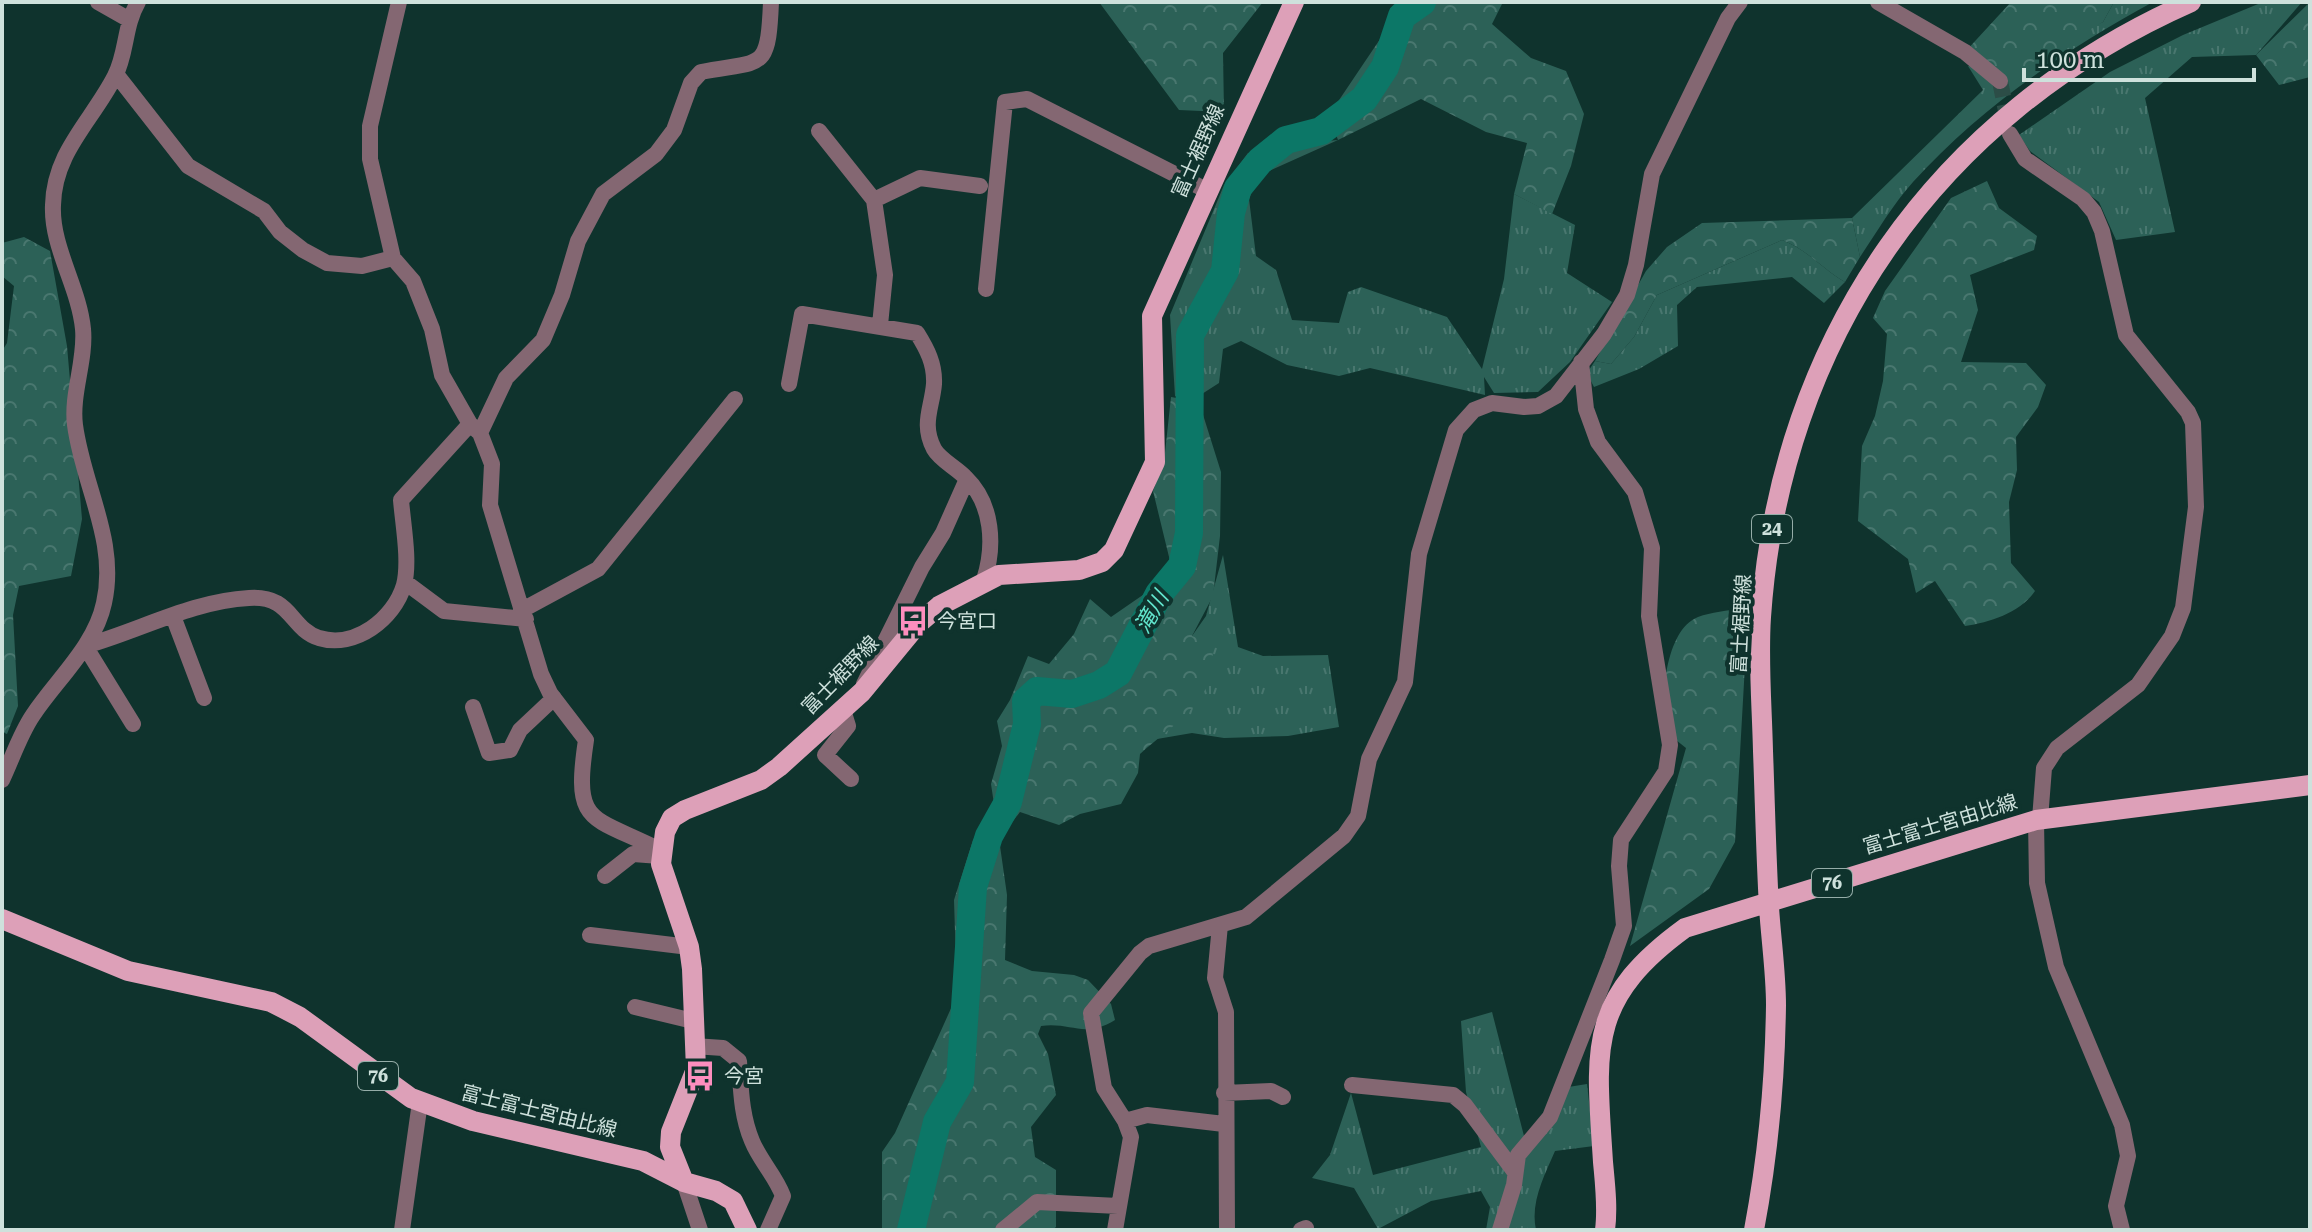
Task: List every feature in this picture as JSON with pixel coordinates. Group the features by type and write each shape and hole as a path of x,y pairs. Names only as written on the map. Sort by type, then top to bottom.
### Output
{"main road":[{"name":"富士裾野線","path":"660,853 672,818 761,780 862,692 918,624 939,606 984,580 999,575 1079,570 1102,562 1114,550 1155,462 1152,316 1206,190 1294,2"},
{"name":"富士裾野線","path":"1754,1230 1769,1133 1776,1001 1769,903 1761,618 1770,537 1790,449 1841,323 1878,260 1921,203 2003,117 2102,46 2191,2"},
{"name":"富士富士宮由比線","path":"1605,1230 1598,1070 1600,1040 1609,1012 1624,983 1649,954 1685,928 2038,820 2310,785"},
{"path":"660,853 689,947 693,1083 671,1132 670,1147 684,1182"},
{"name":"富士富士宮由比線","path":"2,919 128,971 271,1002 300,1017 386,1082 420,1102 473,1121 643,1161 684,1182 716,1191 733,1201 747,1230"}],"street":[{"path":"98,2 128,19"},
{"path":"2,780 31,718 85,646 104,604 108,574 105,540 75,424 83,330 73,283 56,234 52,207 57,176 68,147 116,74 128,19 138,2"},
{"path":"399,2 370,126 370,159 393,258 413,281 432,329 442,375 475,428 492,464 490,505 541,674 554,698 586,740 580,776 583,805 592,816 660,853"},
{"path":"85,646 216,603 268,599 288,609 302,628 320,638 348,639 365,634 385,616 405,582 401,500 475,428 506,378 543,340 562,295 578,241 603,194 656,154 674,130 691,83 701,72 740,68 769,47 771,2"},
{"path":"1115,1230 1131,1137 1125,1121 1104,1088 1091,1013 1121,973 1149,946 1246,917 1344,836 1358,816 1369,759 1405,682 1419,554 1456,430 1474,410 1492,403 1538,406 1556,396 1627,295 1636,265 1652,174 1728,18 1740,2"},
{"path":"1878,2 1965,52 2000,81"},
{"path":"116,74 188,166 264,211 280,232 303,250 327,263 362,266 393,258"},
{"path":"986,289 1005,102 1027,99 1206,190"},
{"path":"819,131 874,200 885,275 880,325"},
{"path":"2010,134 2025,159 2083,199 2094,212 2102,231 2126,335 2188,412 2193,423 2196,507 2183,608 2172,636 2138,685 2057,748 2044,768 2038,820 2037,883 2056,967 2122,1125 2128,1156 2116,1206 2122,1230"},
{"path":"874,200 920,178 980,186"},
{"path":"789,384 802,314 917,333 931,356 934,381 926,412 934,451 967,479 983,501 990,533 990,561 984,580"},
{"path":"1500,1230 1514,1185 1518,1155 1550,1117 1624,926 1619,866 1621,840 1666,771 1670,745 1649,616 1652,548 1635,492 1598,442 1586,409 1581,362"},
{"path":"405,582 444,611 525,614 598,569 735,399"},
{"path":"862,692 868,671 943,533 967,479"},
{"path":"173,616 204,698"},
{"path":"85,646 133,724"},
{"path":"473,707 489,753 499,753 510,750 520,730 554,698"},
{"path":"843,710 848,726 825,755 851,779"},
{"path":"605,876 633,854 660,853"},
{"path":"1220,925 1215,978 1226,1012 1224,1124 1227,1230"},
{"path":"590,935 689,947"},
{"path":"635,1007 693,1021"},
{"path":"694,1046 723,1048 739,1061 742,1113 753,1144 776,1178 783,1196 768,1230"},
{"path":"1352,1085 1453,1095 1465,1105 1514,1171"},
{"path":"1224,1093 1271,1091 1283,1097"},
{"path":"402,1230 420,1102"},
{"path":"1125,1121 1147,1115 1224,1124"},
{"path":"684,1182 696,1229"},
{"path":"1003,1230 1037,1202 1118,1206"}],"green space":[{"path":"1099,2 1263,2 1223,53 1224,112 1179,110"},
{"path":"1405,2 1503,2 1492,24 1531,58 1566,71 1584,114 1571,166 1552,214 1514,194 1527,143 1486,132 1421,99 1338,140 1329,115"},
{"path":"2011,2 2114,2 2103,22 2000,81 1965,52"},
{"path":"2114,2 2153,2 2056,60 1967,129 1906,191 1860,257 1852,218 1983,90 1968,66 1998,69 2103,22"},
{"path":"2263,2 2302,2 2256,55 2192,57 2145,98 2175,232 2116,240 2099,202 2030,151 2019,135 2110,72 2183,35"},
{"path":"2310,2 2310,77 2279,85 2256,55"},
{"path":"1338,140 1258,176 1249,199 1256,256 1276,270 1292,320 1339,323 1348,292 1361,287 1447,317 1482,369 1504,279 1514,194 1575,225 1567,273 1612,302 1570,362 1538,392 1494,393 1484,377 1485,395 1370,368 1339,376 1287,365 1241,341 1223,349 1219,383 1191,401 1175,396 1170,315 1224,185 1248,153 1272,146"},
{"path":"1987,181 1999,208 2037,236 2034,250 1970,275 1978,310 1961,362 2026,363 2046,385 2038,407 2016,437 2017,470 2009,502 2011,563 2035,591 2029,599 2004,615 1965,626 1935,581 1916,593 1908,559 1858,521 1862,446 1875,416 1883,381 1887,334 1873,318 1885,291 1951,198"},
{"path":"1852,218 1860,257 1845,282 1782,240 1657,295 1634,337 1611,364 1595,361 1646,271 1667,247 1702,223"},
{"path":"24,237 50,251 67,346 82,519 71,576 19,586 13,615 18,706 7,734 2,732 2,351 7,343 14,286 2,276 2,243"},
{"path":"1782,240 1845,282 1824,303 1792,277 1697,287 1677,305 1678,346 1639,369 1594,387 1587,373 1595,361 1611,364 1634,337 1657,295"},
{"path":"1171,397 1199,402 1221,472 1220,536 1213,596 1192,636 1212,644 1213,664 1209,680 1203,695 1182,719 1140,754 1138,773 1121,804 1080,814 1059,825 1020,812 999,839 1007,895 1005,960 1032,971 1074,975 1088,980 1111,1004 1115,1020 1104,1026 1086,1029 1041,1026 1038,1034 1048,1054 1056,1095 1031,1127 1035,1157 1056,1170 1056,1227 1052,1230 882,1230 882,1152 895,1133 957,995 954,900 973,840 994,804 991,784 1002,746 997,721 1010,700 1028,656 1049,664 1074,634 1090,599 1111,617 1153,588 1170,561 1153,491 1164,462"},
{"path":"1223,555 1238,647 1263,656 1328,655 1339,727 1288,736 1224,738 1192,733 1157,739 1170,721 1192,636 1206,616"},
{"path":"1742,608 1746,647 1735,842 1709,889 1630,946 1686,748 1661,728 1672,650 1678,636 1698,617"},
{"path":"1492,1012 1524,1136 1546,1113 1556,1089 1587,1084 1594,1146 1555,1151 1536,1200 1536,1230 1486,1230 1490,1207 1481,1191 1431,1201 1378,1229 1354,1188 1312,1178 1330,1155 1351,1093 1373,1175 1481,1147 1466,1092 1461,1021"}],"waterway":[{"name":"滝川","path":"911,1230 937,1122 960,1082 973,887 989,836 1008,802 1027,724 1026,701 1037,691 1072,694 1099,685 1118,673 1159,594 1182,566 1189,533 1190,335 1225,271 1231,213 1238,188 1260,161 1286,140 1321,131 1364,99 1385,67 1402,16 1422,2"}],"tunnel":[{"path":"2000,81 2009,126"}],"place":[{"name":"今宮口","path":"913,621"},
{"name":"今宮","path":"700,1076"}]}
